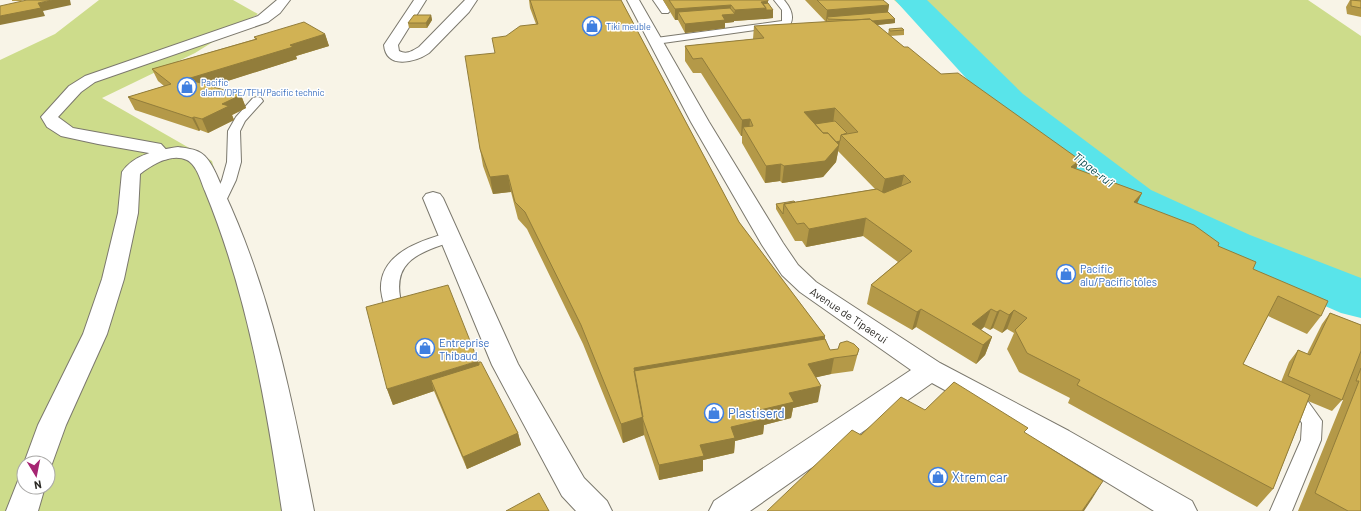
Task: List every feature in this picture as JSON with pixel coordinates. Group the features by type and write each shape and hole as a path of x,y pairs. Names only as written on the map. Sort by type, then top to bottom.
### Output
{"street":[{"path":"162,155 155,148 98,139 67,132 53,124 49,117 75,89 90,79 262,19 275,10 284,0"},
{"path":"420,0 391,45 392,53 401,58 413,56 425,50 471,0"},
{"name":"Avenue de Tipaerui","path":"633,0 731,176 790,270 808,288 930,370 1059,439 1181,511"},
{"path":"42,455 52,425 95,334 113,279 128,213 131,172 147,160 178,152 194,157 204,168 219,202 241,262 282,411 298,511"},
{"path":"433,198 505,365 573,487 596,511"},
{"path":"726,511 930,370"},
{"path":"22,511 27,495"}],"lane":[{"path":"658,0 665,11"},
{"path":"656,41 787,22 789,14 786,7 779,0"},
{"path":"219,202 229,180 234,162 234,131 240,120 257,101"},
{"path":"394,309 390,291 391,275 401,261 414,250 451,237"},
{"path":"1281,511 1311,440 1312,421 1297,401"}],"green space":[{"path":"99,0 233,0 258,14 195,53 102,98 212,161 254,317 311,511 0,511 0,60 55,34"},
{"path":"894,0 1308,0 1361,36 1361,297 1306,276 1124,189 1010,112 970,77 933,34"}],"building":[{"path":"27,0 52,0 38,3 41,8 0,16 0,6"},
{"path":"530,0 621,0 739,222 825,336 634,368 643,417 621,424 581,325 525,212 515,202 508,175 490,177 480,149 465,56 495,53 492,38 506,36 520,26 538,24"},
{"path":"669,0 768,1 761,2 766,8 735,10 731,5 675,9"},
{"path":"817,0 883,0 889,5 827,10"},
{"path":"1351,0 1361,1 1361,8 1351,6"},
{"path":"768,3 773,10 766,10 763,4"},
{"path":"730,8 735,14 722,15 725,20 685,24 678,12"},
{"path":"888,12 895,19 872,21 870,19 828,19 827,17"},
{"path":"414,15 431,15 426,23 408,23"},
{"name":"Pacific alu/Pacific tôles","path":"870,19 904,47 908,47 941,74 958,73 1080,160 1071,167 1142,193 1134,202 1194,225 1219,243 1218,246 1256,262 1253,269 1328,301 1321,316 1278,296 1243,364 1310,395 1273,489 1077,385 1080,380 1027,353 1015,330 1027,318 1014,310 1009,315 1000,310 997,312 991,309 972,324 992,337 983,345 921,309 917,312 871,285 912,251 866,218 809,229 804,223 797,224 784,204 877,189 884,193 911,182 904,175 885,179 841,135 858,132 835,108 804,112 823,133 828,133 839,145 825,161 784,166 781,164 766,166 743,127 753,126 750,119 742,120 702,58 693,59 685,46 764,38 754,26"},
{"path":"304,22 325,34 290,45 293,47 187,79 241,95 222,104 229,106 202,119 192,118 128,97 171,84 152,69 257,39 254,37"},
{"path":"902,28 904,30 890,31 889,29"},
{"path":"835,121 847,133 841,135 840,141 836,142 828,133 823,133 815,124"},
{"path":"795,202 784,204 783,214 776,204"},
{"name":"Entreprise Thibaud","path":"448,285 478,361 387,389 366,307"},
{"path":"1330,313 1361,325 1361,351 1342,400 1288,376 1298,350 1310,355"},
{"name":"Plastiserd","path":"825,339 830,350 838,349 840,343 847,341 854,344 859,349 857,355 834,358 808,364 821,386 789,393 794,402 760,410 765,419 731,427 735,438 700,445 704,456 659,465 643,420 634,371"},
{"path":"479,362 481,362 518,433 463,457 431,380 479,365"},
{"path":"1361,368 1361,511 1348,511 1315,493 1359,381 1356,381"},
{"name":"Xtrem car","path":"954,382 1028,428 1024,432 1103,481 1082,511 767,511 852,430 861,435 901,397 925,410"},
{"path":"539,493 549,511 506,511"}],"waterway":[{"name":"Tipae-ru’i","path":"910,0 1009,102 1134,200 1232,246 1361,299"}],"place":[{"name":"Tiki meuble","path":"592,26"},
{"name":"Pacific alarm/DPE/TFH/Pacific technic","path":"187,87"},
{"name":"Pacific alu/Pacific tôles","path":"1066,274"},
{"name":"Entreprise Thibaud","path":"425,348"},
{"name":"Plastiserd","path":"714,413"},
{"name":"Xtrem car","path":"938,477"}]}
